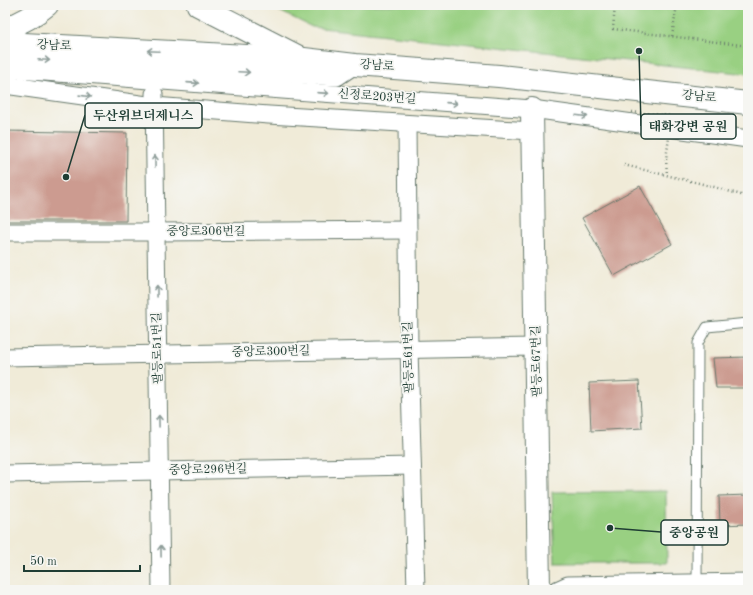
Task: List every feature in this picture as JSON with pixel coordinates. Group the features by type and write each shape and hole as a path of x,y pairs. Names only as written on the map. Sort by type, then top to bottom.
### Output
{"main road":[{"path":"5,29 18,25 33,17 47,5"},
{"path":"198,5 304,59"},
{"name":"강남로","path":"5,43 304,59 355,65 499,76 748,102"},
{"name":"팔등로67번길","path":"532,109 539,590"}],"street":[{"path":"5,58 337,77 355,65"},
{"name":"신정로203번길","path":"5,69 532,109 748,139"},
{"name":"팔등로51번길","path":"154,80 161,590"},
{"path":"5,85 154,106 269,115 533,131"},
{"name":"팔등로61번길","path":"407,124 409,349 416,590"},
{"name":"중앙로306번길","path":"5,232 408,230"},
{"name":"중앙로300번길","path":"5,357 536,347"},
{"name":"중앙로296번길","path":"5,474 412,466"},
{"path":"557,590 568,585 748,582"}],"lane":[{"path":"697,583 698,343 707,326 748,323"}],"path":[{"path":"616,5 613,29 748,46"},
{"path":"672,36 677,5"},
{"path":"632,112 672,116 666,159 666,175"},
{"path":"624,165 711,186 748,197"}],"green space":[{"path":"267,5 748,5 748,74 312,27"},
{"path":"666,491 667,563 555,563 552,492"}],"building":[{"path":"5,131 127,133 126,221 5,221"},
{"path":"640,186 672,244 614,276 582,218"},
{"path":"748,357 748,388 716,388 713,358"},
{"path":"639,381 642,428 591,431 589,383"},
{"path":"748,495 748,524 720,525 719,496"}],"place":[{"name":"태화강변 공원","path":"639,51"},
{"name":"두산위브더제니스","path":"66,177"},
{"name":"중앙공원","path":"610,528"}]}
